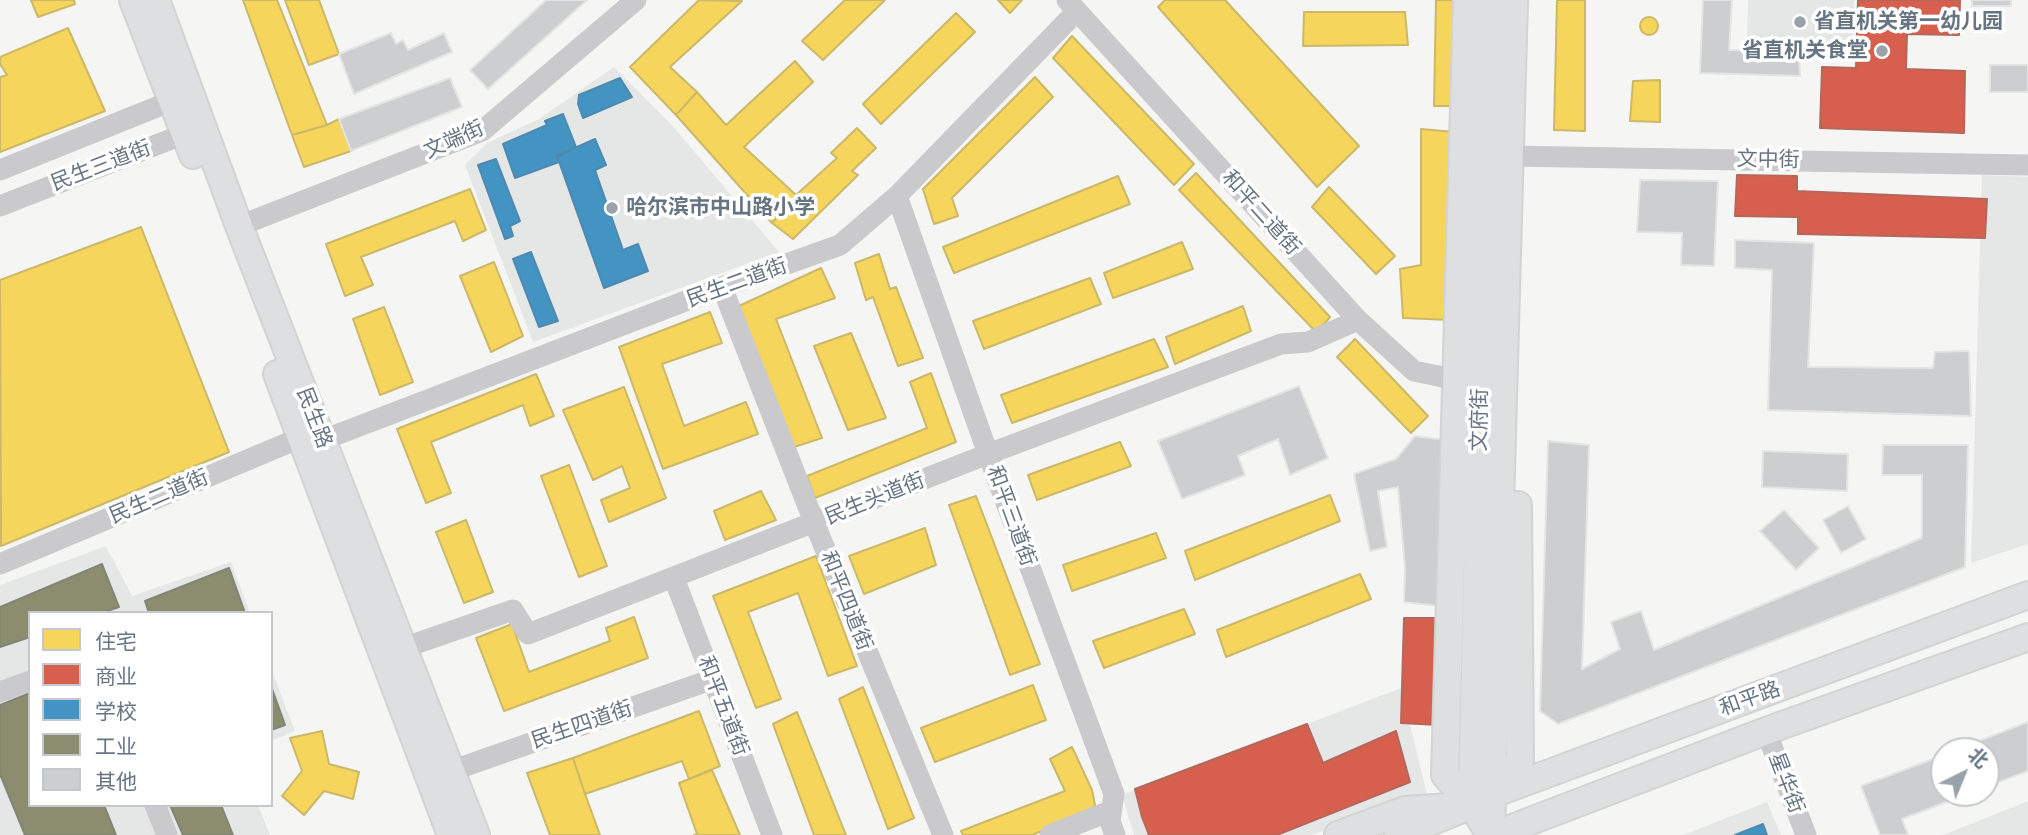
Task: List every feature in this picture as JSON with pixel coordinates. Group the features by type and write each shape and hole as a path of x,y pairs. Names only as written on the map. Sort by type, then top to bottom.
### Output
{"main road":[{"name":"民生路","path":"134,0 180,97 476,835"},
{"name":"民生路","path":"156,0 180,97"},
{"path":"1467,0 1469,382"},
{"name":"文府街","path":"1491,835 1483,800 1469,382 1492,0"},
{"name":"文府街","path":"1514,0 1518,157"},
{"name":"文府街","path":"1483,800 1518,157 1531,0"},
{"name":"民生路","path":"193,130 239,226 315,436 451,835"},
{"name":"和平路","path":"1398,835 1483,800 2028,595"},
{"name":"和平路","path":"1491,835 1766,731 2028,637"},
{"name":"和平路","path":"1338,835 1405,810 1483,800"}],"street":[{"name":"文端街","path":"239,226 482,131 636,0"},
{"name":"和平二道街","path":"1072,6 1358,320 1414,371 1469,382"},
{"name":"民生二道街","path":"0,564 315,436 840,245 897,196 1072,6"},
{"name":"民生三道街","path":"0,170 180,97"},
{"name":"民生三道街","path":"0,205 193,130"},
{"name":"文中街","path":"1518,157 2028,164"},
{"name":"和平三道街","path":"897,196 988,454 1114,794 1110,821 1115,835"},
{"name":"和平四道街","path":"722,288 814,522 943,835"},
{"name":"民生头道街","path":"403,648 513,610 528,634 988,454 1281,345 1308,342 1358,320"},
{"name":"和平五道街","path":"674,578 772,835"},
{"name":"民生四道街","path":"451,771 713,679"},
{"path":"0,692 28,682"},
{"name":"星华街","path":"1766,731 1806,835"},
{"path":"156,807 167,835"},
{"path":"1049,835 1110,811"}],"shaded area":[{"name":"省直机关第一幼儿园","path":"1748,0 1854,0 1852,48 1747,44"},
{"name":"哈尔滨市中山路小学","path":"614,67 671,124 779,252 533,342 465,165 487,143 539,119"},
{"path":"1982,175 2028,177 2028,544 1971,563"},
{"path":"106,546 132,596 231,562 249,611 28,611 28,807 259,807 270,835 0,835 0,585"},
{"path":"273,673 295,731 273,740"},
{"path":"1401,688 1427,794 1312,835 1134,835 1122,795"},
{"path":"2028,801 2028,835 1943,835"},
{"path":"1767,802 1781,835 1683,835"}],"building: 住宅":[{"path":"31,0 74,0 75,4 38,17"},
{"path":"243,0 277,0 327,125 292,135"},
{"path":"285,0 319,0 339,54 309,65"},
{"path":"699,0 742,1 670,67 697,92 676,115 630,67"},
{"path":"845,0 885,0 823,60 802,41"},
{"path":"998,0 1022,0 1010,13"},
{"path":"1165,0 1225,0 1359,146 1317,187 1158,7"},
{"path":"1436,0 1461,0 1457,106 1434,106"},
{"path":"1557,0 1585,0 1585,131 1554,130"},
{"path":"1304,12 1405,12 1408,45 1303,46"},
{"path":"956,13 975,32 881,124 863,104"},
{"path":"1649,17 1655,20 1658,26 1655,32 1649,35 1643,32 1640,26 1643,20"},
{"path":"68,28 105,111 0,152 0,77 7,75 0,64 0,57"},
{"path":"1072,36 1194,164 1174,185 1053,58"},
{"path":"795,61 813,82 744,147 796,195 772,223 676,115 697,92 726,125"},
{"path":"1035,77 1053,97 952,198 958,216 934,224 923,189"},
{"path":"1660,80 1660,122 1630,121 1633,81"},
{"path":"339,119 351,151 304,167 292,135"},
{"path":"857,128 876,148 852,171 858,175 793,239 772,223 796,195 837,158 831,153"},
{"path":"1421,129 1455,132 1451,320 1403,318 1400,269 1421,265"},
{"path":"1196,173 1330,317 1317,333 1179,190"},
{"path":"1118,176 1130,204 954,273 943,247"},
{"path":"1329,187 1395,256 1376,274 1312,207"},
{"path":"470,189 486,230 463,241 455,221 361,257 373,285 345,296 326,244"},
{"path":"141,227 229,452 1,546 0,280"},
{"path":"1182,242 1193,269 1113,298 1104,273"},
{"path":"879,254 890,289 896,287 923,358 898,366 873,297 866,300 855,263"},
{"path":"494,262 523,336 491,352 460,276"},
{"path":"821,268 835,298 776,319 822,438 791,448 739,306"},
{"path":"1090,278 1101,304 984,349 973,321"},
{"path":"1243,306 1251,331 1175,364 1166,337"},
{"path":"384,307 413,382 380,395 353,319"},
{"path":"710,312 722,343 662,364 684,426 746,402 758,434 663,469 619,347"},
{"path":"851,333 886,418 848,430 814,346"},
{"path":"1154,339 1168,367 1012,423 1001,395"},
{"path":"1355,339 1428,416 1411,433 1337,357"},
{"path":"931,373 956,442 815,498 807,476 927,428 910,382"},
{"path":"536,374 554,416 530,426 523,405 431,442 451,493 426,503 397,429"},
{"path":"624,387 666,498 609,522 601,500 630,488 622,466 593,480 563,410"},
{"path":"1120,442 1131,466 1037,500 1028,475"},
{"path":"569,465 607,566 579,577 541,476"},
{"path":"761,491 776,520 725,540 714,511"},
{"path":"1330,495 1340,521 1195,580 1185,551"},
{"path":"976,496 1040,664 1010,675 949,505"},
{"path":"466,520 493,592 464,603 436,532"},
{"path":"925,528 936,565 864,594 849,556"},
{"path":"1156,533 1166,558 1072,591 1063,565"},
{"path":"816,556 857,666 828,676 798,593 748,612 781,699 756,708 713,596"},
{"path":"1360,574 1371,599 1226,657 1217,630"},
{"path":"1184,609 1195,634 1104,668 1093,641"},
{"path":"634,617 648,658 504,711 476,638 512,624 529,672 610,641 606,628"},
{"path":"1033,685 1046,720 935,762 921,728"},
{"path":"863,687 914,818 888,829 839,699"},
{"path":"699,711 720,766 689,779 682,761 585,794 573,758"},
{"path":"797,712 846,835 814,835 773,724"},
{"path":"322,731 329,764 359,772 353,799 324,791 304,815 282,796 302,771 290,738"},
{"path":"1072,747 1092,790 1095,805 1091,812 1032,835 963,835 961,831 1065,791 1050,759"},
{"path":"573,758 600,835 550,835 527,773"},
{"path":"712,770 740,835 694,835 697,834 679,783"}],"building: 商业":[{"name":"省直机关食堂","path":"1858,0 1960,0 1959,35 1907,34 1906,69 1965,71 1964,133 1820,128 1822,67 1856,68"},
{"path":"1737,175 1797,176 1797,191 1987,199 1985,238 1798,234 1798,217 1735,216"},
{"path":"1404,618 1442,618 1439,725 1401,723"},
{"path":"1307,724 1323,763 1396,731 1410,782 1277,835 1149,835 1135,789"}],"building: 学校":[{"path":"620,78 632,97 583,118 578,104 579,95"},
{"path":"563,114 576,147 557,156 559,162 515,178 503,144 547,125 545,121"},
{"path":"595,139 606,165 595,170 623,250 638,244 648,271 604,288 557,156"},
{"path":"496,159 520,221 510,226 513,236 505,239 478,165"},
{"path":"531,252 558,321 539,327 513,259"},
{"path":"1763,824 1767,835 1735,835"}],"building: 工业":[{"path":"102,564 119,607 107,611 28,611 28,638 0,647 0,607"},
{"path":"229,568 244,611 148,611 145,601"},
{"path":"273,692 285,725 273,729"},
{"path":"28,694 28,807 105,807 116,835 25,835 0,774 0,705"},
{"path":"171,807 222,807 233,835 183,835"}],"building: 其他":[{"path":"546,0 587,0 488,89 470,70"},
{"path":"1703,0 1732,0 1729,50 1799,51 1800,76 1700,73"},
{"path":"1972,0 2011,0 2011,6 1972,6"},
{"path":"391,33 396,44 403,40 408,50 444,33 452,52 354,94 339,54"},
{"path":"1990,65 2028,65 2028,92 1990,92"},
{"path":"450,78 462,107 351,151 339,119"},
{"path":"1640,180 1718,181 1714,266 1681,265 1682,233 1637,232"},
{"path":"1735,240 1814,243 1808,367 1933,368 1935,352 1969,351 1971,416 1768,410 1772,270 1735,268"},
{"path":"1299,386 1328,458 1290,475 1278,439 1238,456 1245,475 1182,499 1158,441"},
{"path":"1415,436 1445,440 1447,607 1404,602 1405,569 1398,487 1378,491 1387,547 1370,551 1354,474 1396,459"},
{"path":"1548,441 1589,445 1582,669 1620,649 1611,622 1641,611 1654,650 1922,538 1922,475 1882,475 1883,445 1968,445 1965,567 1558,724 1540,711"},
{"path":"1763,451 1848,454 1847,491 1762,487"},
{"path":"1848,506 1866,539 1841,553 1823,520"},
{"path":"1784,510 1819,548 1796,570 1760,531"},
{"path":"2028,722 2028,771 2000,782 2000,737 1989,737"},
{"path":"1930,760 1930,807 1933,807 1902,819 1908,835 1880,835 1861,786"}],"place":[{"name":"省直机关第一幼儿园","path":"1800,22"},
{"name":"省直机关食堂","path":"1882,51"},
{"name":"哈尔滨市中山路小学","path":"612,208"}]}
